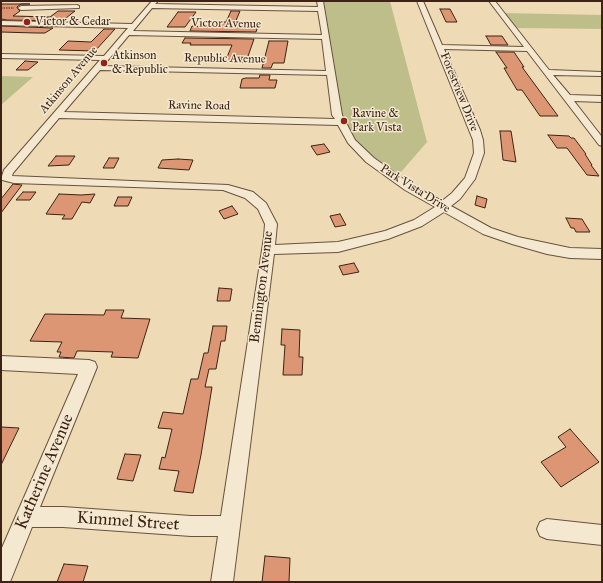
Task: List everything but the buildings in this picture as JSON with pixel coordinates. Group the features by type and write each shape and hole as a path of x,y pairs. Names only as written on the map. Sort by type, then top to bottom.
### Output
{"street":[{"path":"14,24 46,1"},
{"name":"Atkinson Avenue","path":"6,178 8,172 155,1"},
{"name":"Forestview Drive","path":"268,250 319,249 371,240 404,230 418,223 442,207 456,196 465,186 474,170 478,153 478,140 420,1"},
{"path":"492,1 602,143"},
{"path":"150,6 320,5"},
{"name":"Park Vista Drive","path":"320,5 335,106 340,122 351,140 374,163 395,180 474,225 516,241 547,249 602,254"},
{"path":"21,8 77,8"},
{"path":"1,23 132,26"},
{"name":"Victor Avenue","path":"126,33 325,37"},
{"path":"440,47 530,49"},
{"path":"1,56 105,58"},
{"name":"Republic Avenue","path":"97,68 330,73"},
{"path":"548,72 602,74"},
{"path":"568,98 602,99"},
{"name":"Ravine Road","path":"57,115 340,122"},
{"name":"Bennington Avenue","path":"6,178 14,180 212,186 236,190 252,197 266,212 270,224 268,250 222,582"},
{"name":"Katherine Avenue","path":"1,363 89,367 1,576"},
{"name":"Kimmel Street","path":"26,517 63,517 190,526 230,526"},
{"path":"547,529 602,535"}],"green space":[{"path":"320,1 390,1 427,142 395,179 344,130"},
{"path":"502,13 602,15 602,29 513,28"},
{"path":"1,76 33,77 1,105"}],"place":[{"name":"Victor & Cedar","path":"27,22"},
{"name":"Atkinson & Republic","path":"104,63"},
{"name":"Ravine & Park Vista","path":"344,121"}]}
